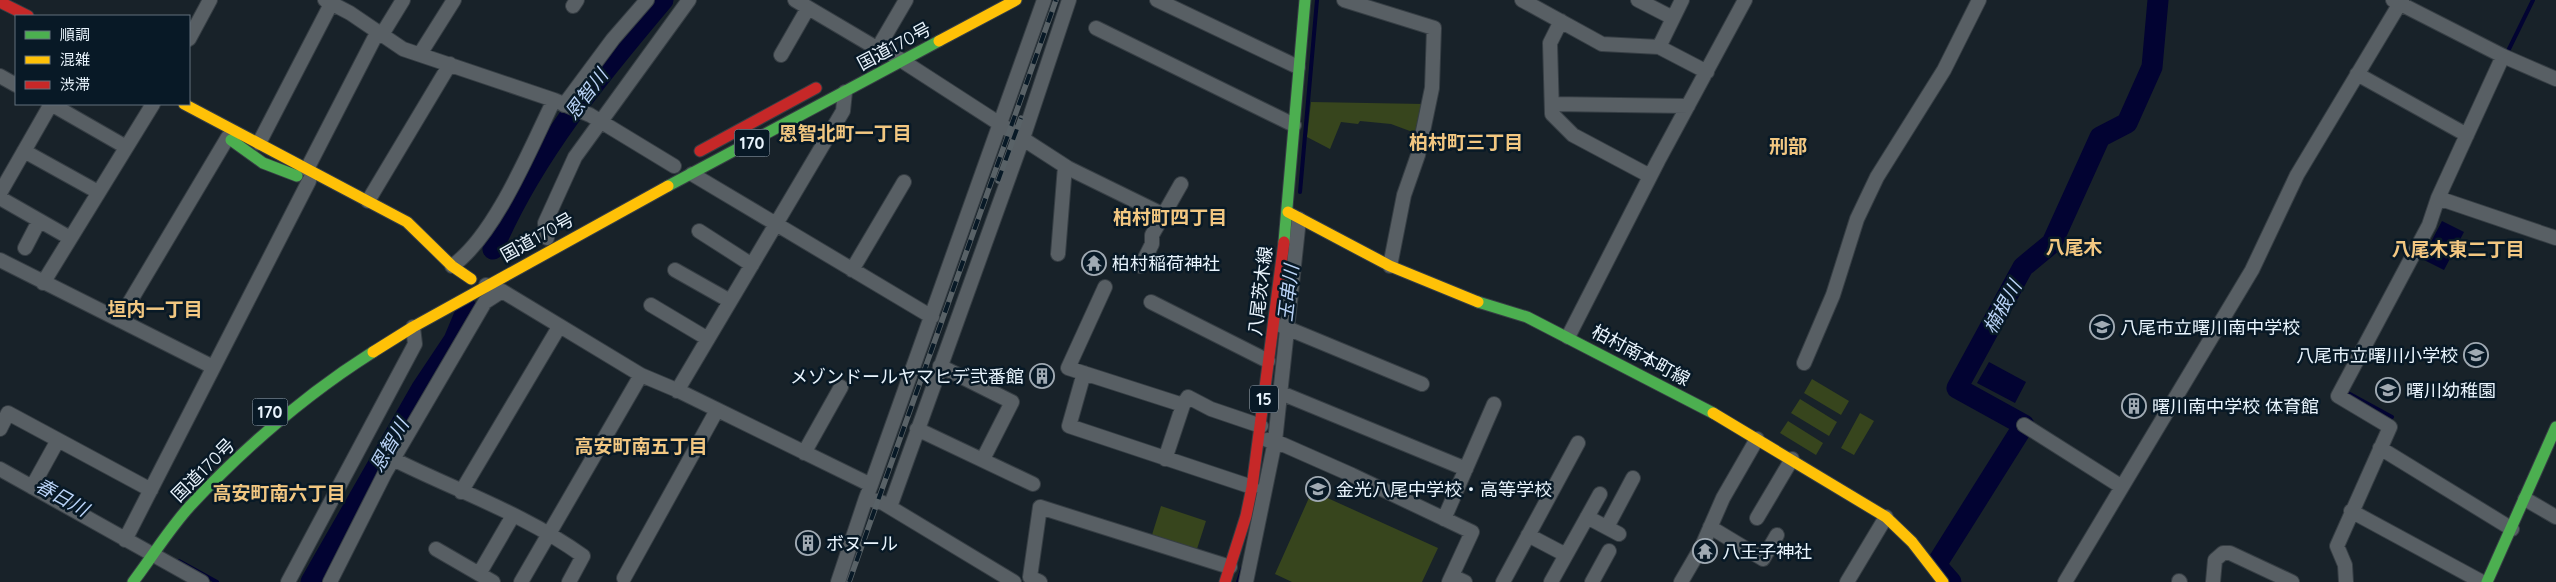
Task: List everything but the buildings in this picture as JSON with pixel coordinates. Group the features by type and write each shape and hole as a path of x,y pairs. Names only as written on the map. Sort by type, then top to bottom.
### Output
{"main road":[{"name":"国道170号","path":"132,561 268,430 328,381 446,308 474,279 692,174 1016,0"},
{"path":"1293,215 1294,125 1305,0"},
{"path":"0,2 26,15"},
{"name":"国道170号","path":"869,60 900,43"},
{"name":"170","path":"660,174 826,82"},
{"path":"180,105 263,163 308,175 366,200 407,222 452,266 474,279"},
{"path":"186,105 259,143 308,175"},
{"name":"柏村南本町線","path":"1293,215 1390,266 1470,299 1527,318 1568,337 1691,401 1792,459 1886,517 1901,529 1944,582"},
{"name":"八尾茨木線","path":"1225,582 1246,516 1266,437 1268,361 1282,326"},
{"path":"2486,582 2555,433"},
{"name":"国道170号","path":"133,582 149,544 180,499 232,447"}],"street":[{"path":"190,37 210,0"},
{"path":"126,540 379,34 403,0"},
{"path":"420,54 454,0"},
{"path":"452,266 465,257 503,203 562,104 646,0"},
{"path":"547,238 545,223 595,117 689,0"},
{"path":"795,0 903,61 1065,166 1164,215"},
{"path":"885,52 882,41 906,0"},
{"path":"838,582 1044,0"},
{"path":"890,507 1023,138 1069,0"},
{"path":"1157,0 1298,67"},
{"path":"1344,0 1434,28 1432,88 1418,155 1404,195 1390,266"},
{"path":"1522,0 1602,44 1659,47 1707,72"},
{"path":"1638,0 1672,18"},
{"path":"1659,47 1682,0"},
{"path":"1568,337 1650,176 1745,0"},
{"path":"1804,363 1833,296 1857,218 1877,177 1944,70 1979,0"},
{"path":"2065,582 2252,270 2297,175 2358,74 2399,1 2503,56 2556,79"},
{"path":"259,143 337,3 403,49 450,64 595,117 682,162"},
{"path":"780,55 808,8"},
{"path":"1562,21 1550,43 1552,114 1573,135 1650,176"},
{"path":"1096,28 1294,125"},
{"path":"2346,582 2345,565 2337,546 2390,427 2338,396 2429,225 2438,198 2503,56"},
{"path":"366,200 450,64"},
{"path":"2358,74 2467,136"},
{"path":"0,76 15,84"},
{"path":"677,391 843,111 845,92"},
{"path":"1552,104 1688,106"},
{"path":"0,193 50,105"},
{"path":"53,105 126,147"},
{"path":"43,283 152,105"},
{"path":"119,320 228,137"},
{"path":"24,151 98,192"},
{"path":"1058,254 1065,166"},
{"path":"692,174 932,317"},
{"path":"852,270 904,182"},
{"path":"1141,266 1152,244 1152,235 1181,184"},
{"path":"0,198 70,238"},
{"path":"2438,198 2556,238"},
{"path":"1246,582 1266,437 1281,393 1282,326 1293,215"},
{"path":"25,248 40,221"},
{"path":"699,231 752,265"},
{"path":"0,260 213,367"},
{"path":"675,270 730,301"},
{"path":"474,279 502,292 641,375 804,452 1014,582"},
{"path":"1105,287 1068,368 1184,405"},
{"path":"330,582 393,459 485,302 502,292"},
{"path":"1151,302 1268,361"},
{"path":"651,305 708,339"},
{"path":"1282,326 1422,384"},
{"path":"288,582 415,344 413,327"},
{"path":"461,492 559,327"},
{"path":"940,366 1012,402 983,460"},
{"path":"1084,374 1068,426 1252,488"},
{"path":"521,582 641,375"},
{"path":"804,452 841,388"},
{"path":"1281,393 1466,469"},
{"path":"1165,458 1188,397 1266,437 1472,532 1450,579 1465,582"},
{"path":"1444,519 1494,404"},
{"path":"624,578 717,410"},
{"path":"0,429 8,414 151,490"},
{"path":"2024,425 2122,487"},
{"path":"917,429 972,457 983,460 1033,484"},
{"path":"1681,582 1702,546 1722,498 1757,439"},
{"path":"32,487 58,440"},
{"path":"1503,582 1578,443"},
{"path":"2380,448 2512,529"},
{"path":"393,459 550,533 583,556 569,582"},
{"path":"1757,518 1792,459"},
{"path":"0,469 126,540 149,544 202,582"},
{"path":"1587,517 1613,531 1633,478"},
{"path":"1551,582 1600,494"},
{"path":"2525,500 2556,517"},
{"path":"1040,582 1030,577 1040,508 1230,567"},
{"path":"2352,511 2482,582"},
{"path":"1847,582 1886,517"},
{"path":"436,549 487,579 511,519"},
{"path":"1710,527 1763,559 1777,535"},
{"path":"1528,535 1566,556"},
{"path":"1592,582 1609,551"},
{"path":"2212,582 2215,560 2222,554 2230,553 2292,582"},
{"path":"1925,582 1934,570"}],"green space":[{"path":"1311,102 1424,104 1418,134 1391,124 1360,121 1358,124 1341,122 1330,149 1307,137"},
{"path":"1812,379 1849,401 1841,415 1804,393"},
{"path":"1800,399 1837,422 1829,436 1791,413"},
{"path":"1860,413 1874,421 1854,455 1841,448"},
{"path":"1788,421 1823,443 1816,455 1780,433"},
{"path":"1312,491 1438,548 1422,582 1292,582 1275,574"},
{"path":"1161,506 1206,521 1196,552 1151,538"}],"shaded area":[{"path":"2442,221 2464,232 2444,270 2422,259"},
{"path":"1989,362 2026,382 2015,403 1977,383"}],"waterway":[{"name":"恩智川","path":"493,249 509,214 547,149 591,88 663,0"},
{"name":"玉串川","path":"1300,192 1317,0"},
{"name":"楠根川","path":"1951,582 1936,565 2024,425 1957,388 2023,267 2052,243 2100,137 2127,123 2152,67 2158,0"},
{"path":"2509,49 2533,0"},
{"name":"恩智川","path":"311,582 422,388 454,340 467,309"},
{"path":"2346,389 2348,393 2392,417"},
{"name":"春日川","path":"179,561 217,582"},
{"name":"玉串川","path":"1238,582 1242,569"}],"railway":[{"path":"849,582 1056,0"},
{"path":"998,181 1021,118"}],"traffic: fast":[{"path":"1284,242 1305,0"},
{"path":"668,186 939,41"},
{"path":"231,140 263,163 297,176"},
{"path":"1478,302 1527,317 1713,413"},
{"path":"133,582 182,515 232,463 300,404 373,352"},
{"path":"2487,582 2556,427"}],"traffic: slow":[{"path":"939,41 1016,0"},
{"path":"186,105 407,222 452,266 471,279"},
{"path":"373,352 413,327 668,186"},
{"path":"1288,212 1390,266 1478,302"},
{"path":"1713,413 1886,517 1912,542 1943,582"}],"traffic: jam":[{"path":"0,2 26,15"},
{"path":"700,151 816,88"},
{"path":"1225,582 1246,516 1252,487 1284,242"}],"place":[{"name":"柏村稲荷神社","path":"1094,263"},
{"name":"八尾市立曙川南中学校","path":"2102,327"},
{"name":"八尾市立曙川小学校","path":"2476,355"},
{"name":"メゾンドールヤマヒデ弐番館","path":"1042,376"},
{"name":"曙川幼稚園","path":"2388,390"},
{"name":"曙川南中学校 体育館","path":"2134,406"},
{"name":"金光八尾中学校・高等学校","path":"1318,489"},
{"name":"ボヌール","path":"808,543"},
{"name":"八王子神社","path":"1705,551"}],"district":[{"name":"恩智北町一丁目","path":"845,133"},
{"name":"柏村町三丁目","path":"1466,142"},
{"name":"刑部","path":"1788,146"},
{"name":"柏村町四丁目","path":"1170,217"},
{"name":"八尾木","path":"2074,247"},
{"name":"八尾木東二丁目","path":"2458,249"},
{"name":"垣内一丁目","path":"155,309"},
{"name":"高安町南五丁目","path":"641,446"},
{"name":"高安町南六丁目","path":"279,493"}]}
